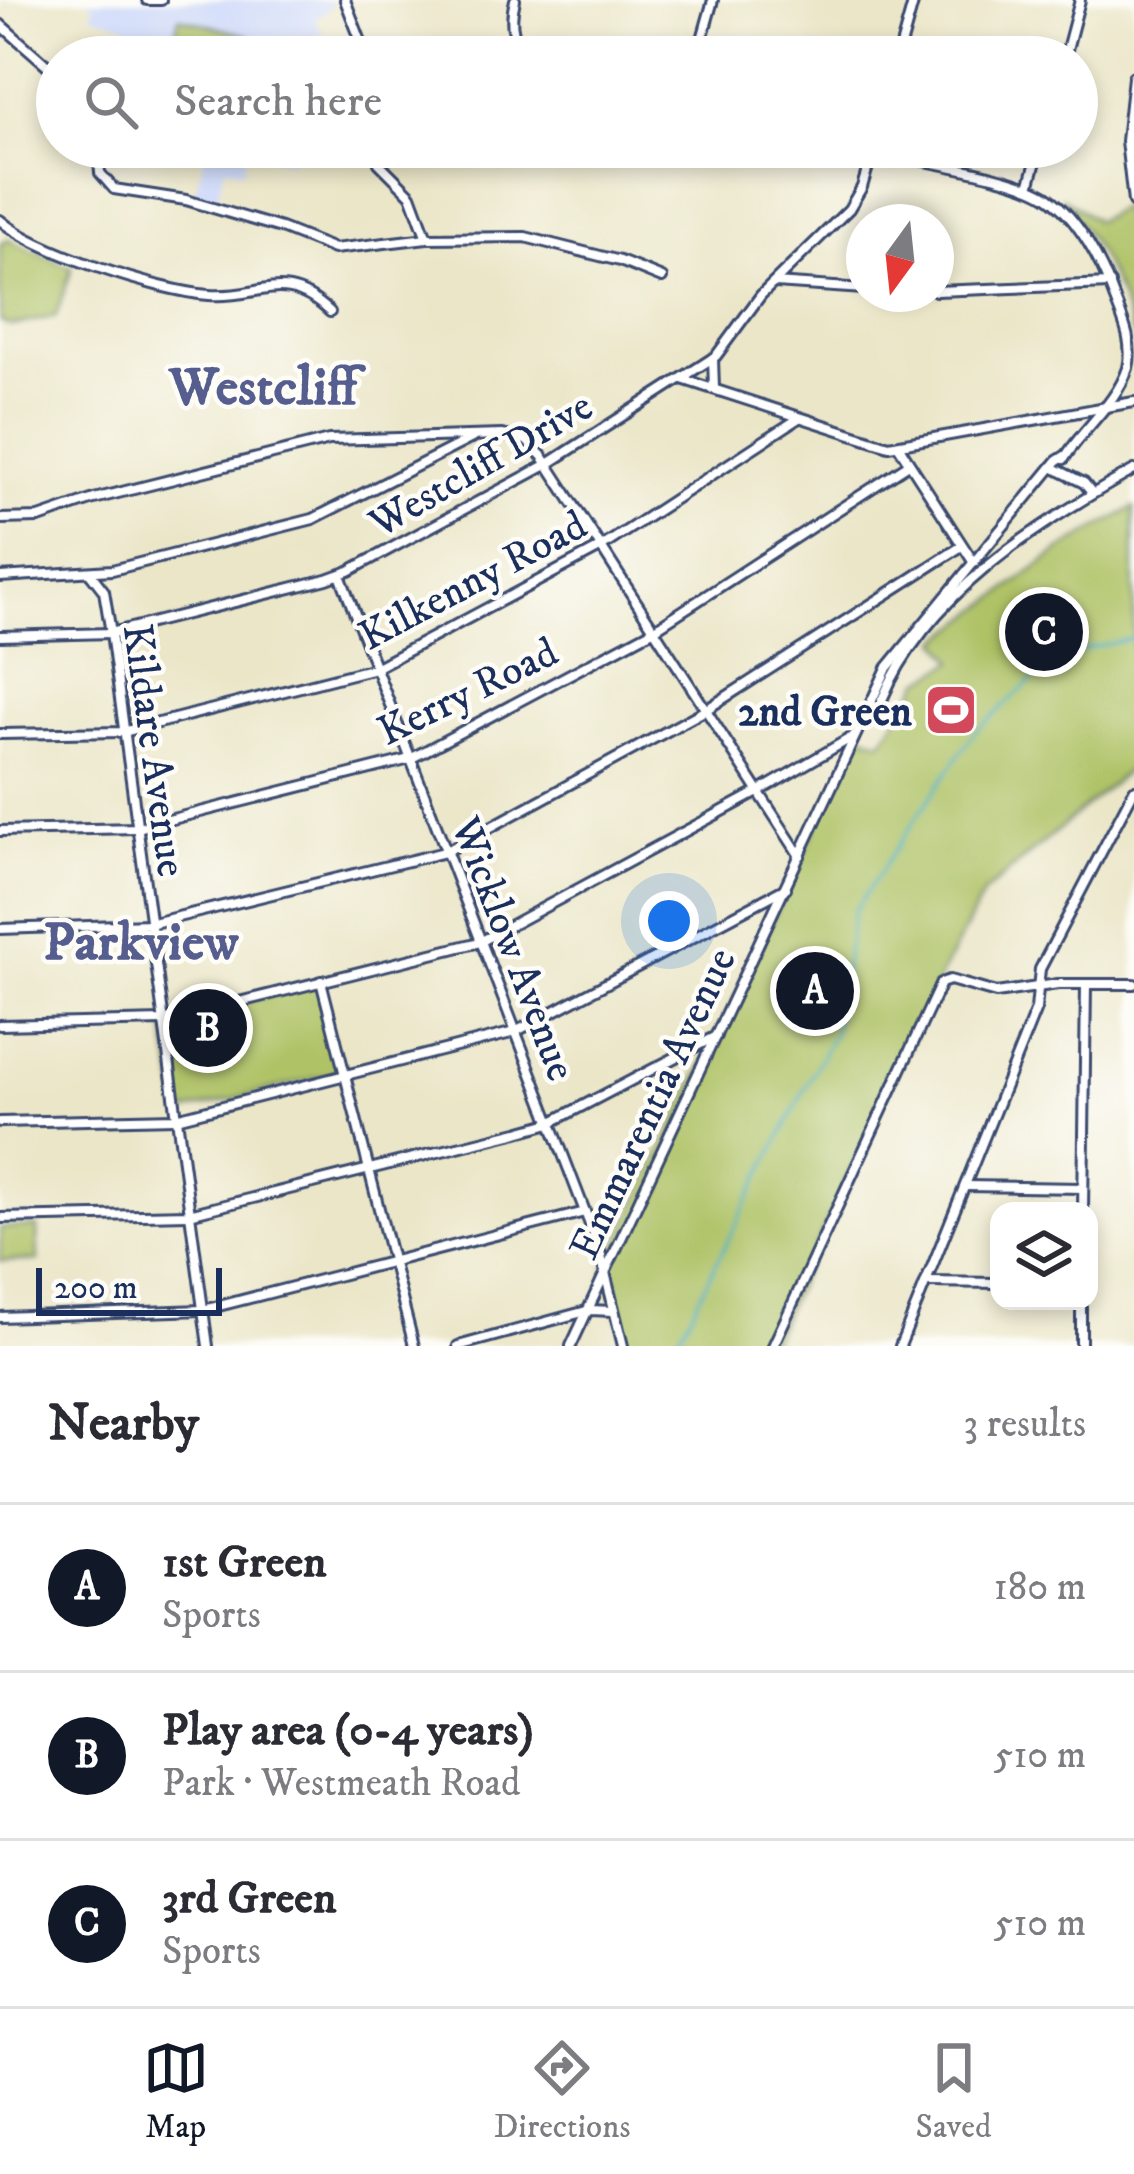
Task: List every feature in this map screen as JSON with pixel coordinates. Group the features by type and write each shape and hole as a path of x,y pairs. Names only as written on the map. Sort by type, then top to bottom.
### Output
{"main road":[{"path":"1134,77 1128,123 1134,202"},
{"path":"1128,123 1134,110"}],"street":[{"path":"147,0 161,0"},
{"path":"345,0 357,36"},
{"path":"514,36 515,0"},
{"path":"704,36 713,0"},
{"path":"904,36 914,0"},
{"path":"1071,36 1080,0"},
{"path":"0,24 36,56"},
{"path":"100,168 115,190 186,200 334,249 427,238 541,240 555,248 620,261 662,278"},
{"path":"384,168 411,195 427,238"},
{"name":"Westcliff Drive","path":"0,636 111,633 340,575 548,464 713,358 773,283 849,209 868,168"},
{"path":"951,168 1029,187 1034,168"},
{"name":"Emmarentia Avenue","path":"571,1346 892,659 1065,456 1126,374 1131,353 1110,284 1061,209 1029,187"},
{"path":"0,220 28,238 132,278 214,295 284,286 314,297 331,312"},
{"path":"773,283 846,289"},
{"path":"954,290 1110,284"},
{"path":"713,358 714,388"},
{"path":"681,379 898,446 1134,403"},
{"name":"Kilkenny Road","path":"0,734 123,732 375,668 600,548 800,418"},
{"path":"434,436 441,455"},
{"path":"0,519 44,517 94,499 329,440 516,436 536,448 548,464 800,856"},
{"path":"0,577 112,570 327,514 474,437"},
{"path":"898,446 974,563"},
{"name":"Kerry Road","path":"0,831 137,828 410,759 653,630 909,464"},
{"path":"1054,468 1084,483 1092,494"},
{"path":"882,700 897,665 980,568 1134,470"},
{"path":"0,929 149,924 445,852 704,711 962,546"},
{"name":"Kildare Avenue","path":"104,591 112,570"},
{"name":"Kildare Avenue","path":"90,573 104,591 111,633 208,1346"},
{"name":"Wicklow Avenue","path":"340,575 585,1212 605,1269 623,1346"},
{"path":"0,1025 163,1021 480,941 857,734"},
{"path":"900,1346 1036,1009 1040,969 1134,790"},
{"path":"0,1122 176,1118 515,1032 786,888"},
{"path":"773,1346 936,992 947,980 991,993 1037,986 1134,984"},
{"path":"321,981 414,1346"},
{"path":"1083,1202 1086,984"},
{"path":"0,1218 189,1214 550,1123 717,1036"},
{"path":"965,1186 1083,1188"},
{"path":"0,1317 203,1310 585,1212"},
{"path":"926,1282 990,1283"},
{"path":"1081,1310 1081,1346"},
{"path":"458,1346 586,1311 613,1311"}],"shaded area":[{"path":"85,0 332,0 328,11 315,18 323,36 122,36 128,26 91,15 94,4"},
{"path":"201,168 225,168 216,202 194,195"}],"green space":[{"path":"179,17 248,36 175,36"},
{"path":"1061,196 1096,221 1121,207 1134,241 1134,337 1104,263"},
{"path":"9,240 72,268 56,316 11,326 0,321 0,244"},
{"path":"1134,507 1134,765 984,893 769,1346 628,1346 605,1269 861,734 882,742 921,681 955,661 939,640 1062,549"},
{"path":"318,983 338,1072 180,1113 164,1022"},
{"path":"37,1227 38,1261 0,1261 0,1228"}],"waterway":[{"path":"674,1346 834,1032 854,911 973,734 1059,656 1134,638"}],"place":[{"name":"3rd Green","path":"1044,632"},
{"name":"2nd Green","path":"951,710"},
{"name":"1st Green","path":"815,991"},
{"name":"Play area (0-4 years)","path":"208,1028"}],"district":[{"name":"Westcliff","path":"263,385"},
{"name":"Parkview","path":"141,940"}]}
